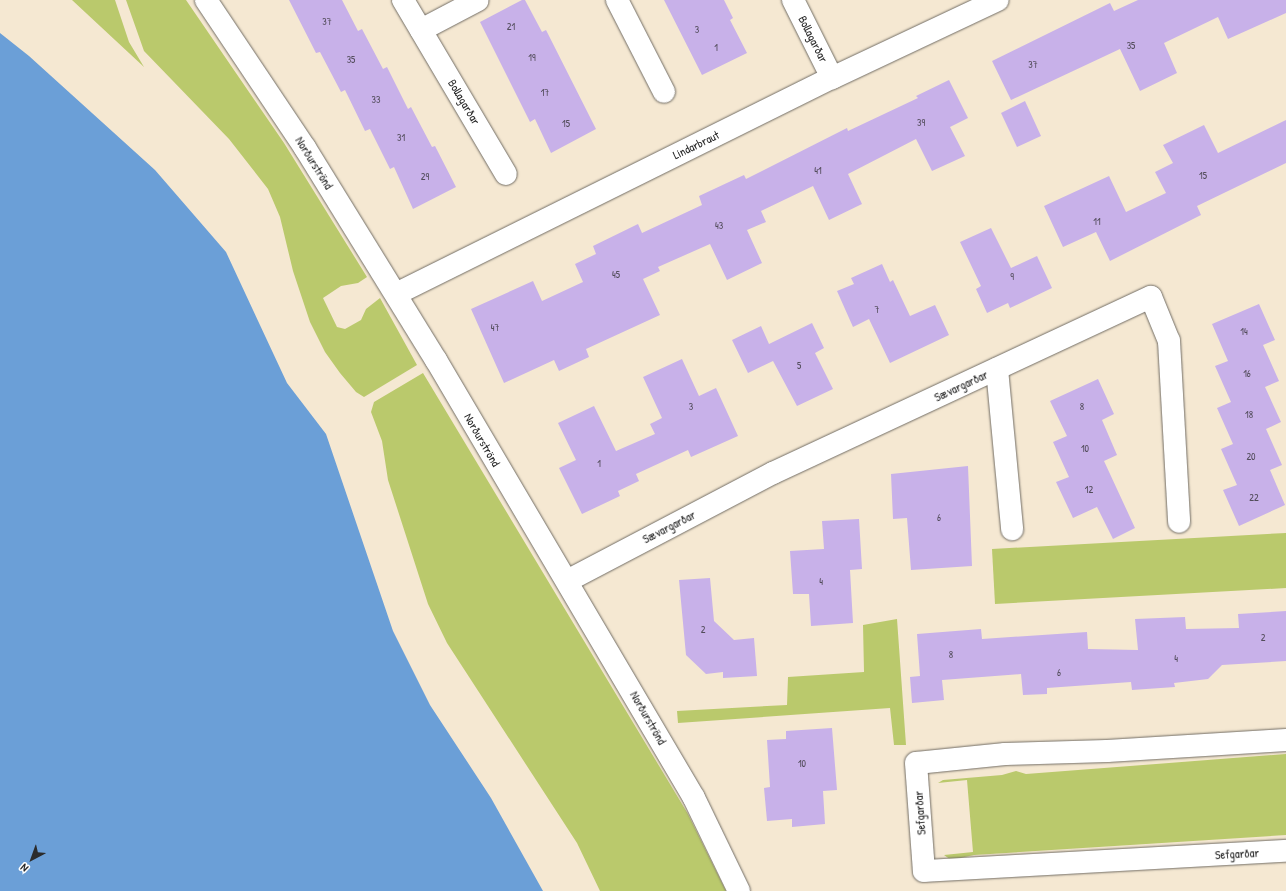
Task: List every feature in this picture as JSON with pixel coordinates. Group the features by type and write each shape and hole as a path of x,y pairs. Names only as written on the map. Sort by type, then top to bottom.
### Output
{"street":[{"name":"Norðurströnd","path":"206,0 305,148 396,294 694,798 739,891"},
{"name":"Bollagarðar","path":"403,0 506,174"},
{"path":"422,30 478,0"},
{"path":"617,0 664,92"},
{"name":"Bollagarðar","path":"793,0 832,78"},
{"name":"Lindarbraut","path":"396,294 832,78 998,0"},
{"name":"Sævargarðar","path":"567,581 773,473 1151,297 1170,341 1179,522"},
{"path":"997,369 1012,529"},
{"name":"Sefgarðar","path":"1286,740 1107,751 1005,754 916,763 924,871 1286,851"}],"green space":[{"path":"72,0 115,0 129,42 144,67"},
{"path":"126,0 186,0 284,143 367,277 358,283 341,286 323,298 337,327 345,329 361,320 366,309 380,298 417,365 364,397 356,392 340,373 325,352 310,322 293,271 280,217 268,189 229,139 144,51"},
{"path":"423,373 688,814 726,891 600,891 577,843 447,643 428,604 388,480 382,441 371,412 374,402"},
{"path":"1286,533 1286,588 995,604 992,549"},
{"path":"897,619 906,745 894,745 890,708 678,723 677,711 787,705 788,677 864,672 863,625"},
{"path":"1286,754 1286,835 974,855 951,860 944,855 973,852 967,780 938,783 943,780 1002,775 1016,771 1026,774"}],"water":[{"path":"0,33 29,56 155,170 226,252 287,383 326,434 393,631 430,705 491,798 543,891 0,891"}],"building":[{"path":"289,0 342,0 358,31 362,29 383,69 387,67 408,109 411,107 432,147 435,146 456,187 413,209 394,167 390,169 370,129 365,131 345,90 341,92 320,52 316,53"},
{"path":"522,0 525,0 542,32 546,30 596,129 551,153 535,119 530,122 480,22"},
{"path":"664,0 724,0 733,18 730,20 747,53 702,75"},
{"path":"1138,0 1286,0 1286,13 1228,39 1218,17 1164,43 1177,73 1140,91 1120,49 1011,100 992,61 1110,3 1114,11"},
{"path":"949,80 968,118 950,127 965,156 932,171 916,139 848,174 862,204 829,220 813,186 761,211 766,222 747,230 762,263 727,280 710,244 658,267 660,271 643,279 660,315 586,349 589,357 559,371 554,360 504,383 471,309 533,281 542,301 583,282 575,264 596,254 593,246 638,224 642,233 702,205 699,196 744,175 746,179 847,128 848,131 918,98 916,96"},
{"path":"1025,101 1041,136 1017,147 1001,113"},
{"path":"1286,120 1286,163 1197,206 1201,215 1110,261 1096,232 1063,247 1044,206 1109,176 1126,212 1166,193 1155,172 1173,163 1163,145 1204,125 1218,153"},
{"path":"991,228 1011,268 1037,256 1052,288 1010,308 1008,303 987,313 976,289 981,286 960,242"},
{"path":"882,264 890,282 893,280 910,316 935,305 949,335 890,363 869,319 853,327 837,291 854,284 851,278"},
{"path":"1259,304 1275,340 1263,345 1279,381 1265,387 1281,422 1266,429 1282,465 1270,470 1285,505 1239,526 1223,490 1237,485 1221,449 1233,444 1217,408 1231,402 1215,366 1228,361 1212,324"},
{"path":"812,323 824,348 815,353 833,389 797,406 773,361 748,373 732,340 761,326 769,344"},
{"path":"682,359 699,396 716,388 738,436 691,457 688,450 636,474 639,481 618,491 620,496 582,514 559,468 576,460 558,423 594,406 616,451 655,434 650,424 662,418 643,377"},
{"path":"1098,379 1114,414 1102,420 1117,455 1104,461 1135,528 1113,539 1097,507 1073,518 1056,482 1069,477 1053,442 1067,436 1050,401"},
{"path":"968,466 972,566 911,570 907,518 893,519 891,474"},
{"path":"859,519 862,569 850,570 853,623 811,626 809,594 793,594 790,551 824,549 822,521"},
{"path":"710,578 714,621 734,640 754,638 757,676 723,678 723,672 706,674 686,655 679,580"},
{"path":"1286,611 1286,661 1222,665 1208,679 1174,683 1175,687 1132,690 1131,682 1047,688 1047,694 1023,695 1021,674 942,680 944,700 912,703 910,677 920,676 917,634 981,629 982,639 1087,632 1088,649 1138,650 1135,619 1185,617 1186,629 1239,628 1238,614"},
{"path":"832,728 837,790 823,791 825,824 792,827 792,819 767,821 764,788 770,787 767,740 786,739 786,731"}]}
